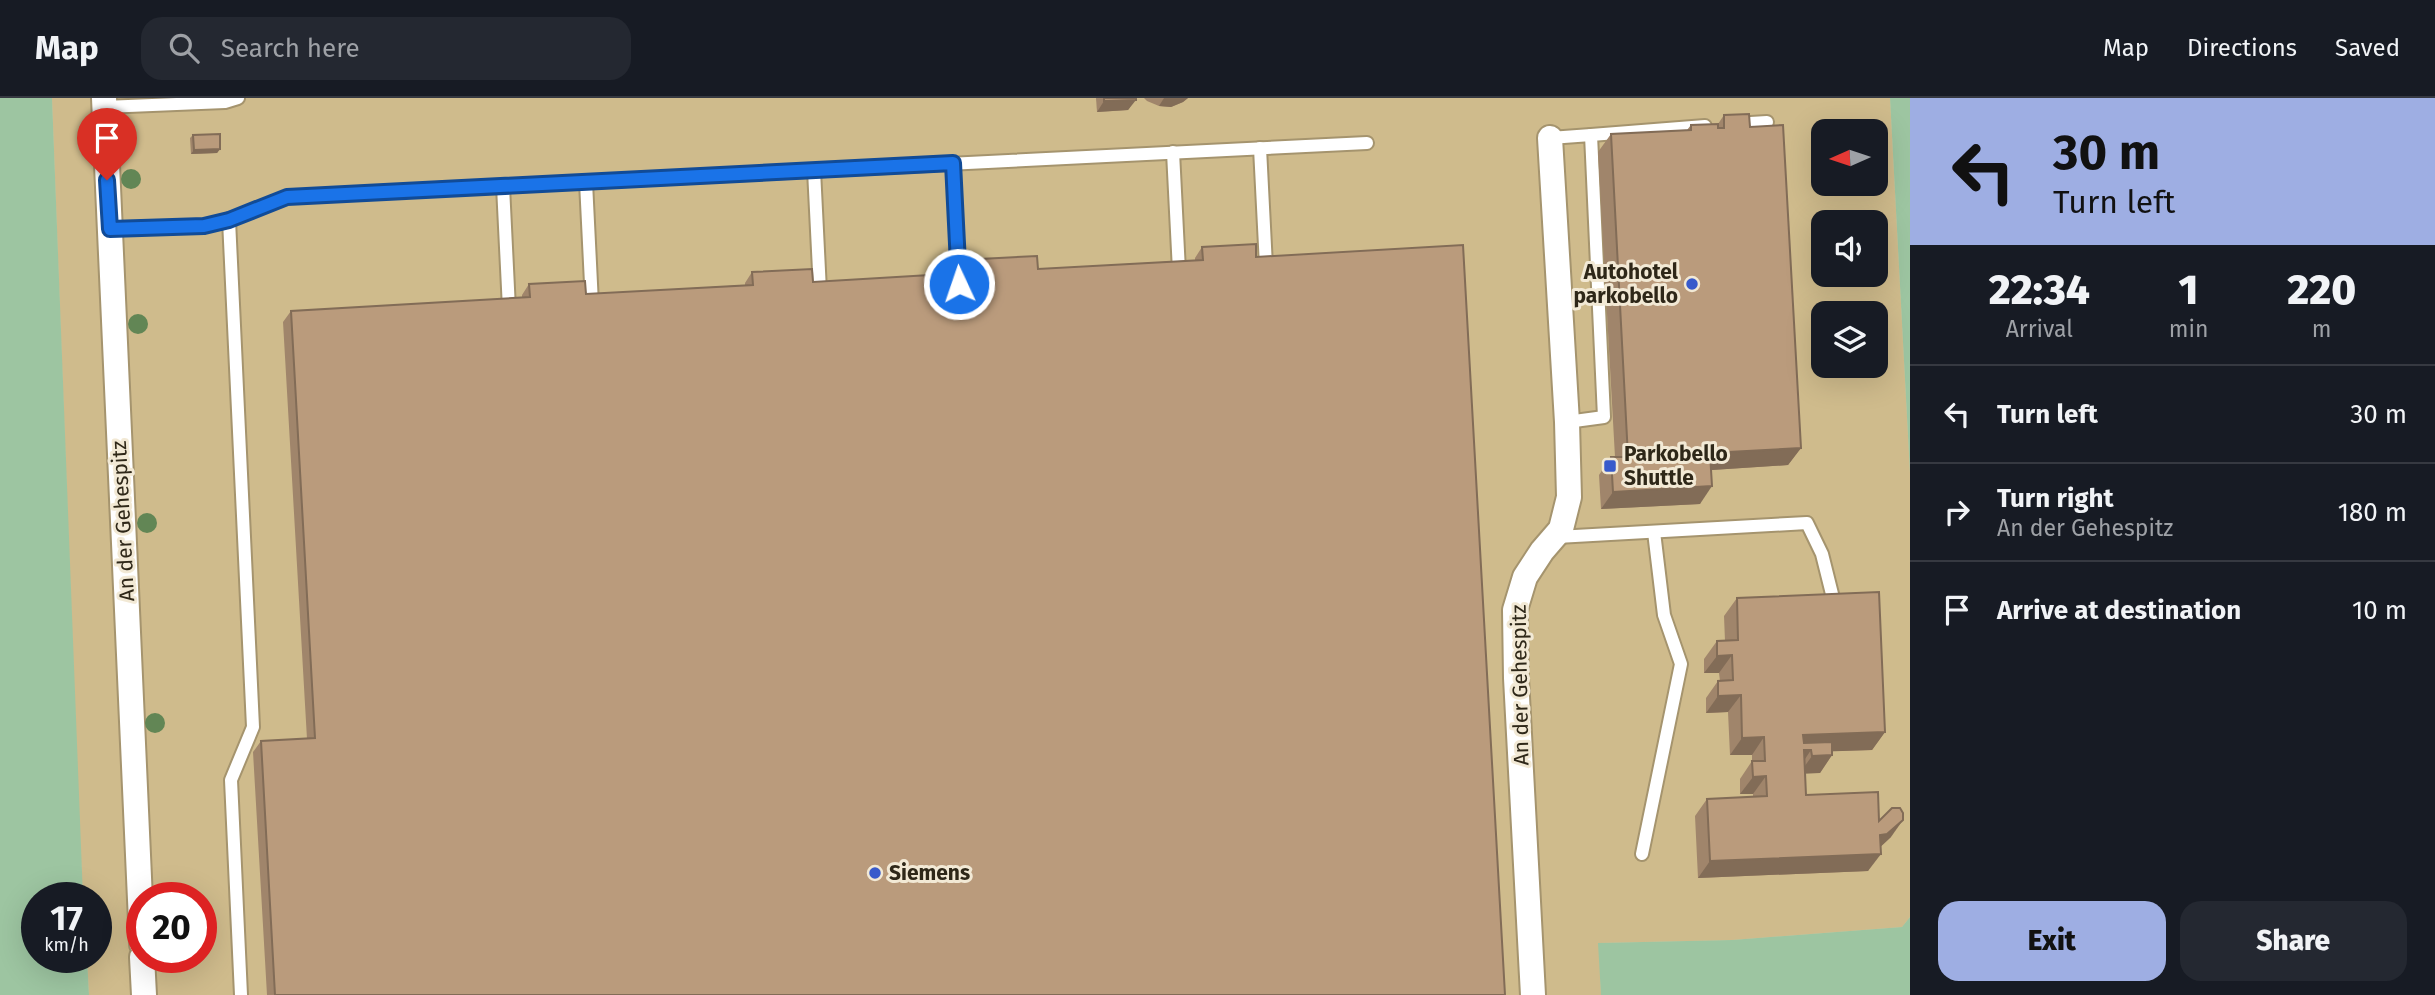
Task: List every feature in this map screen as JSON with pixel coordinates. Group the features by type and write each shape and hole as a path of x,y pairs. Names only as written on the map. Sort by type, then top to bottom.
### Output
{"street":[{"name":"An der Gehespitz","path":"104,102 139,882"},
{"name":"An der Gehespitz","path":"1533,995 1516,678 1515,610 1525,578 1542,551 1556,537 1565,519 1569,497 1550,138"},
{"path":"143,973 144,995"}],"lane":[{"path":"104,102 225,102 238,98"},
{"path":"1727,125 1767,122"},
{"path":"1550,138 1713,125"},
{"path":"1567,422 1609,417 1591,135"},
{"path":"110,229 204,226 229,220 287,197 1367,143"},
{"path":"1260,148 1266,266"},
{"path":"1173,152 1179,271"},
{"path":"953,163 959,284"},
{"path":"814,170 820,292"},
{"path":"586,182 592,304"},
{"path":"503,186 509,309"},
{"path":"229,220 253,727 231,780 241,995"},
{"path":"1556,537 1807,523 1822,554 1833,598"},
{"path":"1642,854 1681,664 1664,615 1654,532"}],"shaded area":[{"path":"52,98 1890,98 1910,473 1910,917 1902,927 1732,940 1599,943 1601,995 89,995 88,973 112,973 112,882 82,882"}],"green space":[{"path":"0,98 52,98 82,882 21,882 21,973 88,973 89,995 0,995"},
{"path":"1890,98 1910,98 1910,473"},
{"path":"1910,917 1910,995 1601,995 1598,943 1732,940 1902,927"}],"building":[{"path":"1104,98 1136,98 1136,100 1104,101"},
{"name":"Autohotel parkobello","path":"1749,114 1750,127 1783,125 1801,448 1710,453 1712,486 1613,492 1611,457 1628,457 1611,134 1691,130 1691,125 1718,124 1718,128 1724,128 1724,115"},
{"path":"220,134 220,149 194,150 193,135"},
{"path":"1256,244 1256,257 1463,245 1505,995 275,995 261,741 315,738 291,311 530,297 529,284 585,281 586,294 753,285 752,272 812,269 813,282 980,272 980,259 1037,256 1038,269 1203,260 1202,247"},
{"path":"1879,592 1885,732 1803,735 1804,743 1832,742 1832,755 1812,756 1811,750 1804,750 1806,795 1878,792 1879,821 1892,808 1900,808 1903,820 1887,834 1880,835 1881,854 1710,861 1707,799 1767,796 1766,776 1753,777 1752,761 1765,761 1764,737 1742,738 1741,695 1718,696 1718,681 1733,680 1732,655 1717,656 1717,641 1738,640 1737,598"}],"place":[{"name":"Autohotel parkobello","path":"1692,284"},
{"name":"Parkobello Shuttle","path":"1610,466"},
{"name":"Siemens","path":"875,873"}],"route":[{"path":"107,180 110,229 204,226 229,220 287,197 953,163 959,284"}]}
